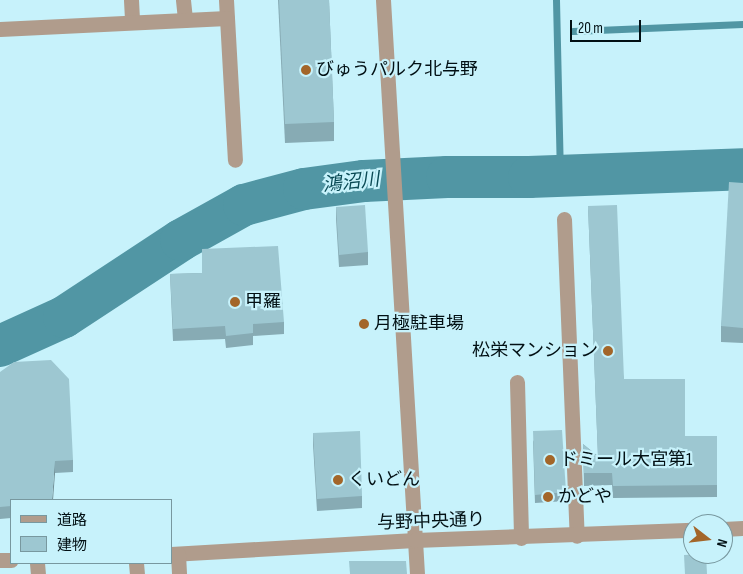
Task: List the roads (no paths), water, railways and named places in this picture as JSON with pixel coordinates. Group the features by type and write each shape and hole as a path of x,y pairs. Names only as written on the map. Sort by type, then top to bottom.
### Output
{"street":[{"path":"131,0 132,22"},
{"path":"183,0 184,20"},
{"path":"226,0 235,160"},
{"path":"383,0 417,574"},
{"path":"0,29 228,18"},
{"path":"564,219 577,536"},
{"path":"517,382 521,538"},
{"name":"与野中央通り","path":"175,554 415,540 521,538 683,531"},
{"path":"175,554 179,574"}],"waterway":[{"path":"556,0 560,176"},
{"path":"573,31 743,24"},
{"name":"鴻沼川","path":"0,346 64,317 181,240 244,205 304,189 364,181 447,177 529,177 743,169"}],"place":[{"name":"びゅうパルク北与野","path":"306,70"},
{"name":"甲羅","path":"235,302"},
{"name":"月極駐車場","path":"364,324"},
{"name":"松栄マンション","path":"608,351"},
{"name":"ドミール大宮第1","path":"550,460"},
{"name":"くいどん","path":"338,480"},
{"name":"かどや","path":"548,497"}]}
